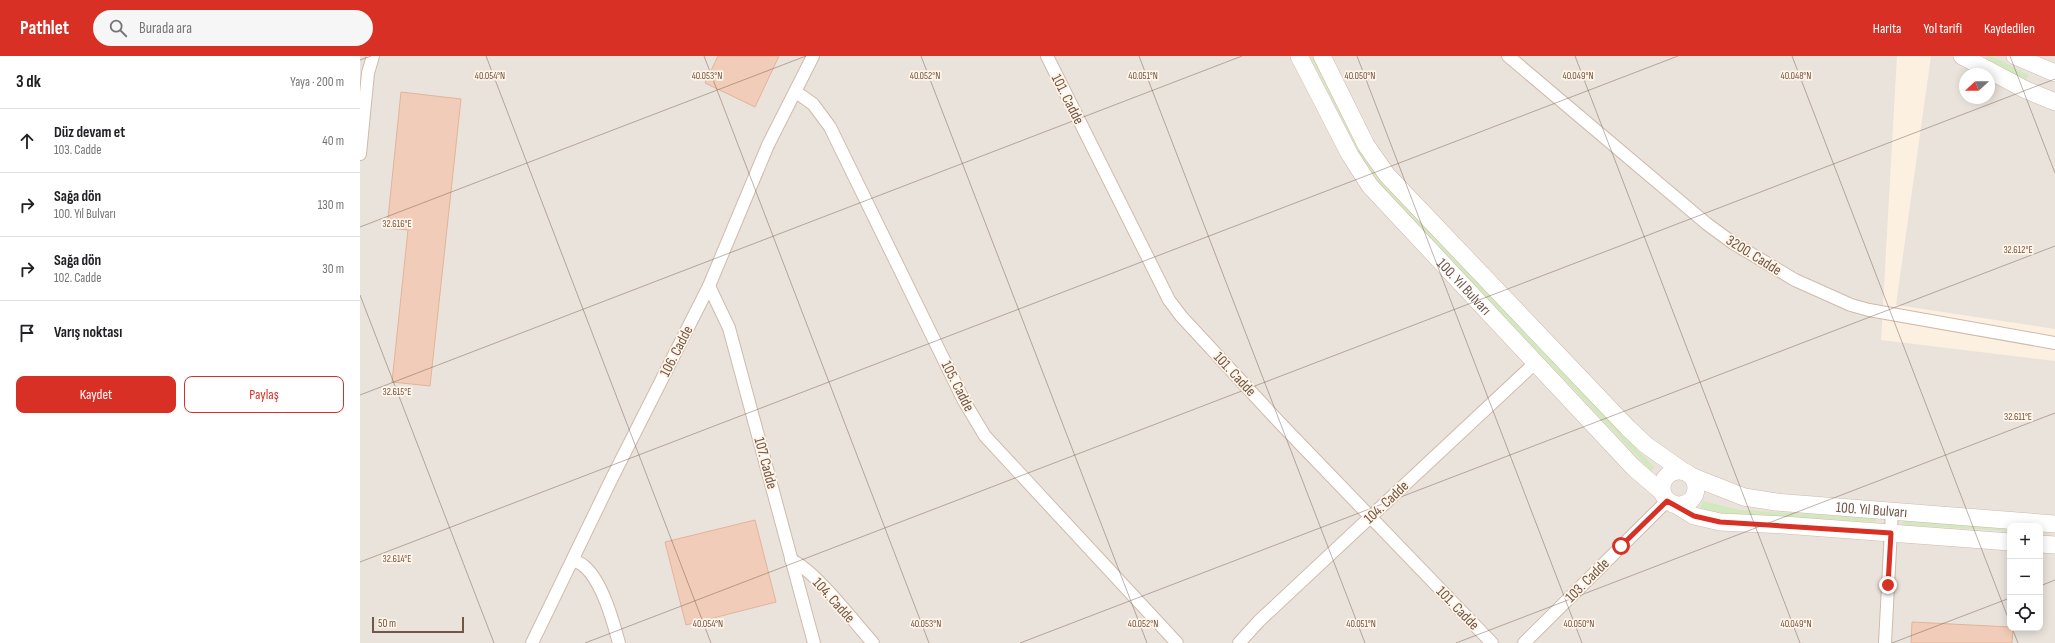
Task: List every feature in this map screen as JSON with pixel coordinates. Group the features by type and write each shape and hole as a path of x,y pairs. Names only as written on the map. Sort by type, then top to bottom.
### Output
{"main road":[{"name":"100. Yıl Bulvarı","path":"1299,56 1361,175 1634,468 1669,500 1694,516 1720,522 2007,542"},
{"name":"100. Yıl Bulvarı","path":"1322,56 1366,145 1387,175 1628,428 1657,453 1688,474 1744,497 1776,502 2055,524"},
{"path":"1962,56 2026,90 2055,102"},
{"path":"2015,56 2055,73"},
{"path":"1672,472 1688,474 1696,482 1696,494 1689,503 1669,500 1664,480 1672,472"},
{"path":"2043,544 2055,545"}],"street":[{"path":"360,154 368,73 373,56"},
{"name":"106. Cadde","path":"532,643 709,286 768,145 813,56"},
{"name":"101. Cadde","path":"1046,56 1169,300 1181,316 1370,517 1492,643"},
{"name":"3200. Cadde","path":"1508,56 1707,224 1738,247 1795,280 1851,305 1869,310 2055,343"},
{"name":"105. Cadde","path":"796,92 813,104 830,127 964,401 985,436 1176,643"},
{"name":"107. Cadde","path":"709,286 729,328 814,643"},
{"name":"104. Cadde","path":"1239,643 1259,621 1535,363"},
{"name":"103. Cadde","path":"1524,643 1669,500"},
{"path":"1885,643 1892,512"},
{"path":"572,560 584,566 600,590 609,608 619,643"},
{"name":"104. Cadde","path":"791,560 799,563 822,585 873,643"}],"shaded area":[{"path":"360,56 1897,56 1881,340 2055,361 2055,643 360,643"},
{"path":"1931,56 2055,56 2055,329 1896,305"}],"green space":[{"path":"1310,56 1315,56 1434,236 1654,467 1651,471 1374,179 1365,165"},
{"path":"1987,56 1992,56 2028,75 2025,82 1985,62"},
{"path":"1703,501 1740,510 1877,518 1876,522 1715,513 1700,508"},
{"path":"1902,521 2007,527 2007,531 1902,525"}],"building":[{"path":"718,56 779,56 755,107 705,83"},
{"path":"401,92 461,99 430,386 392,382 408,230 387,228"},
{"path":"755,520 776,602 686,625 665,542"},
{"path":"1912,622 2007,627 2007,631 2013,631 2012,643 1911,643"}],"route":[{"path":"1621,546 1667,501 1694,516 1705,520 1891,533 1888,585"}]}
